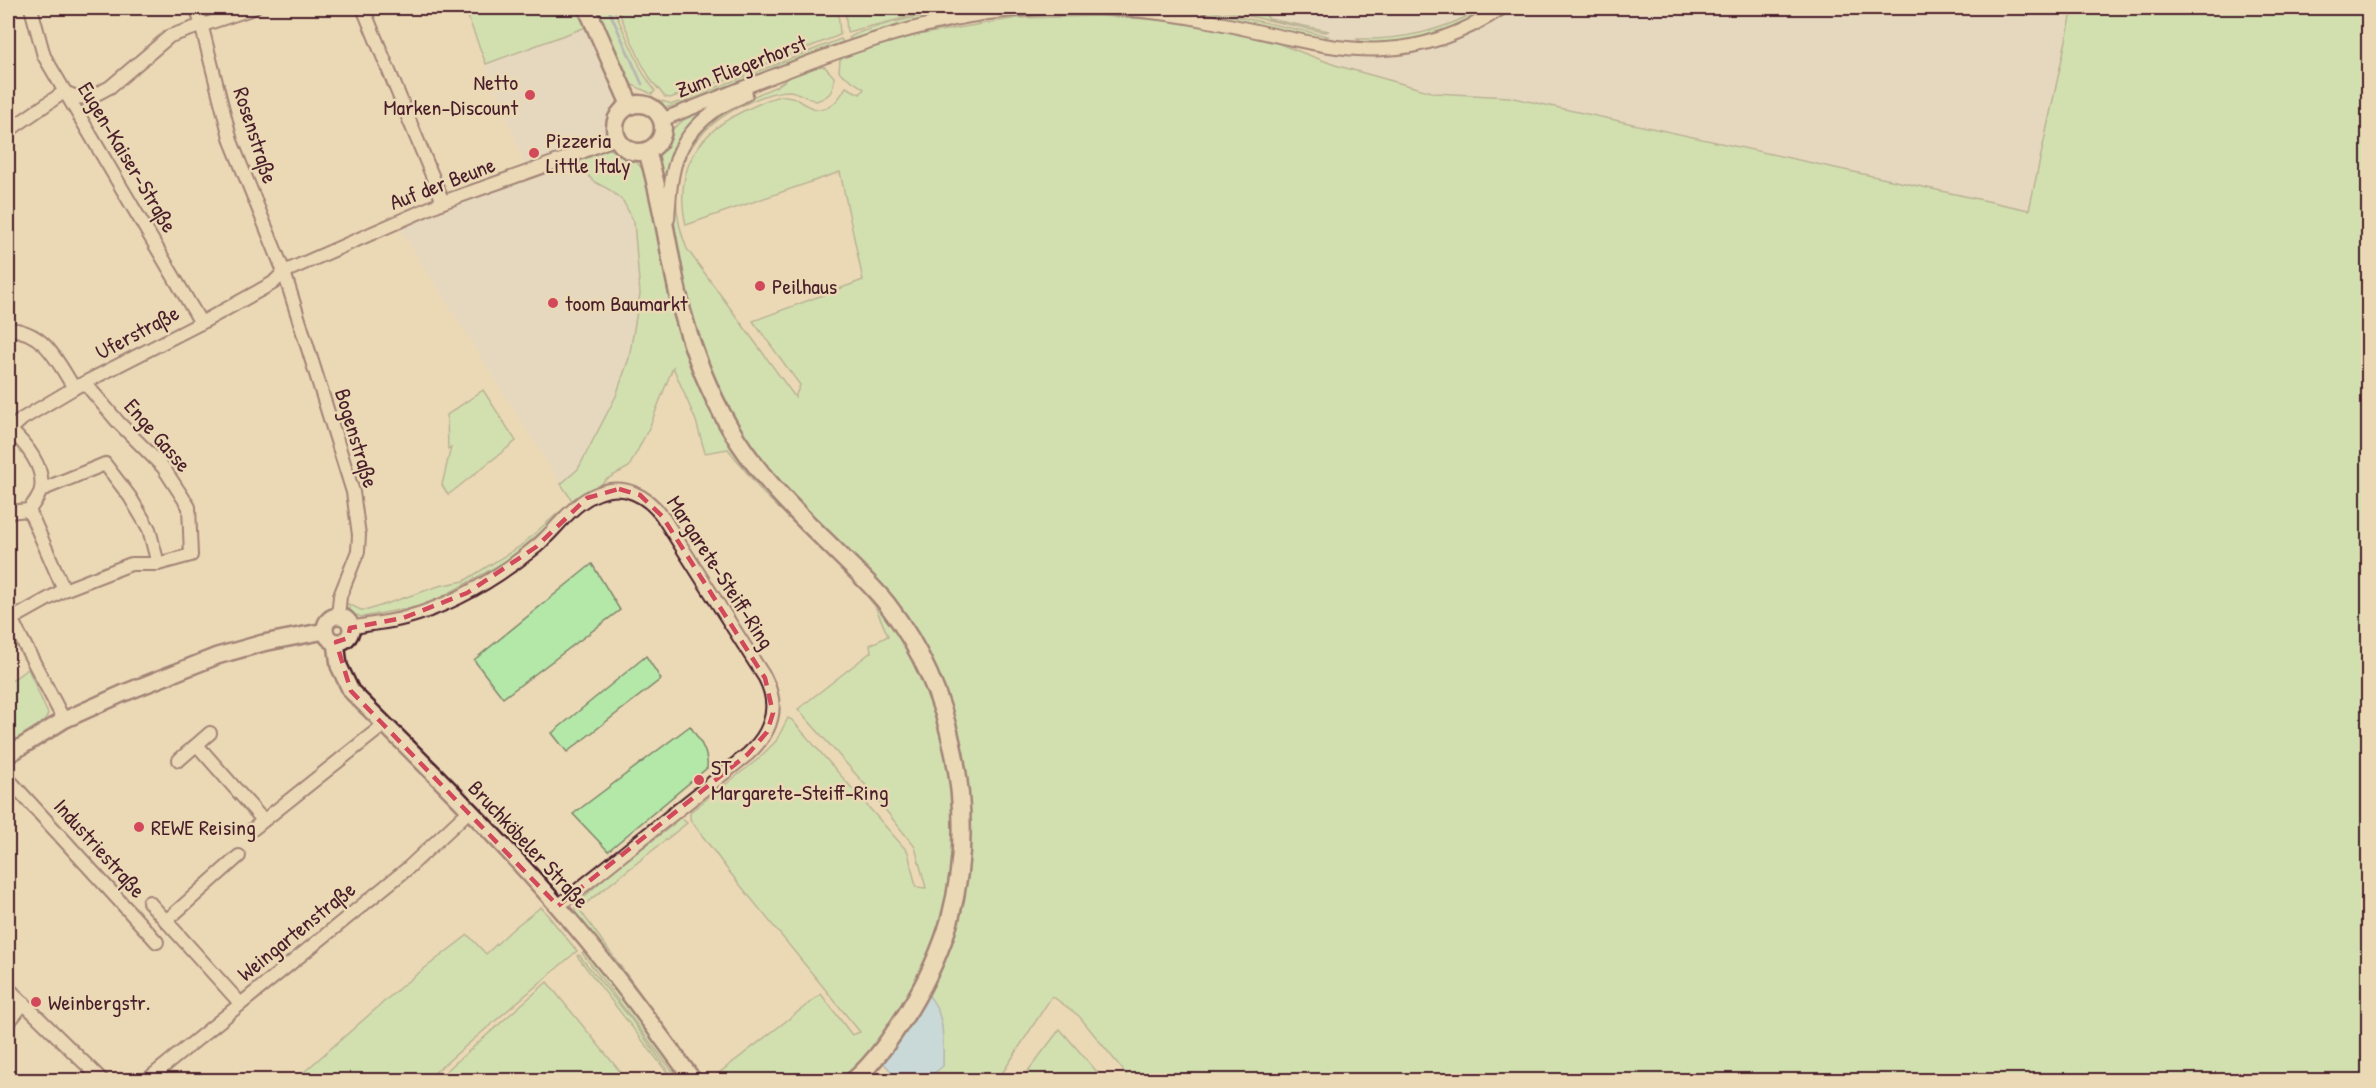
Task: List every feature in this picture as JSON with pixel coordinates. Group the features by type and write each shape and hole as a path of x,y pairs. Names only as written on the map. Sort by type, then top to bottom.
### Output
{"main road":[{"path":"587,8 630,105"},
{"path":"638,104 652,108 662,120 663,127 659,142 647,151 633,152 620,144 616,138 614,130 618,115 630,105 638,104"},
{"path":"647,151 655,176 682,311 699,363 729,427 770,485 862,576 887,604 929,674 939,697 953,748 961,800 957,887 950,920 921,989 898,1028 854,1080"}],"street":[{"name":"Eugen-Kaiser-Straße","path":"31,8 44,56 201,322"},
{"name":"Rosenstraße","path":"197,8 231,141 284,272"},
{"path":"8,131 64,92 76,97 89,98 110,87 170,36 254,8"},
{"path":"363,8 443,202"},
{"name":"Zum Fliegerhorst","path":"662,120 783,72 878,38 979,15 1021,9 1108,10 1173,16 1214,22 1310,44 1382,50 1440,39 1480,22 1502,8"},
{"path":"666,234 671,177 678,153 692,130 715,110 783,72"},
{"name":"Auf der Beune","path":"284,272 443,202 616,138"},
{"name":"Uferstraße","path":"9,430 22,419 80,385 273,283 284,272"},
{"name":"Bogenstraße","path":"284,272 355,502 359,535 358,551 340,596 338,617"},
{"name":"Enge Gasse","path":"8,329 21,330 36,337 60,366 163,467 189,507 190,555 158,564"},
{"path":"9,430 29,449 41,475 41,490 29,510"},
{"path":"41,490 105,464 130,497 149,530 158,564 131,564 64,590 10,616 64,720"},
{"name":"Margarete-Steiff-Ring","path":"350,628 403,618 467,593 522,558 550,534 578,505 600,492 619,489 640,495 662,516 765,678 773,698 772,723 761,741 748,754 558,906"},
{"path":"8,512 29,510"},
{"path":"29,510 64,590"},
{"path":"338,617 345,619 350,628 348,638 336,642 329,639 325,631 329,620 338,617"},
{"path":"8,755 64,720 152,681 235,649 325,631"},
{"name":"Bruchköbeler Straße","path":"336,642 339,666 351,691 558,906 693,1080"},
{"path":"197,745 258,824 385,724"},
{"path":"179,760 210,734"},
{"name":"Industriestraße","path":"12,783 157,942"},
{"name":"Weingartenstraße","path":"147,1080 407,869 469,811"},
{"path":"166,921 239,856"},
{"path":"149,902 240,1003"},
{"path":"8,988 102,1080"},
{"path":"8,1023 24,1004"}],"highlighted area":[{"path":"619,489 640,495 662,516 765,678 773,713 767,732 748,754 558,906 351,691 336,642 348,638 350,628 403,618 467,593 536,547 587,498"}],"shaded area":[{"path":"1260,8 2073,8 2030,210 1509,97 1435,93 1335,65 1269,19"},
{"path":"584,28 614,94 614,109 607,125 614,147 585,156 593,181 610,190 623,201 634,222 640,294 629,358 616,396 578,469 561,484 400,228 528,172 486,64"}],"green space":[{"path":"492,8 577,8 586,27 486,64 468,17"},
{"path":"592,8 613,8 643,73 655,91 652,94 633,85 629,88"},
{"path":"617,8 838,8 840,35 722,81 670,98 665,97 651,80"},
{"path":"845,8 945,8 847,32"},
{"path":"969,8 992,8 906,25 852,40 849,38 888,24"},
{"path":"1161,8 1196,8 1328,36 1321,39 1215,15"},
{"path":"1212,8 1260,8 1269,19 1329,31 1314,30"},
{"path":"1483,8 1492,8 1455,28 1427,37 1374,44 1367,44 1357,39 1407,36 1453,23"},
{"path":"2073,8 2368,8 2368,1080 1131,1080 1079,1016 1052,996 998,1080 926,1080 943,1065 943,1045 942,1026 937,1009 925,992 966,850 934,673 775,482 735,425 703,361 675,254 677,242 672,207 680,154 716,113 818,65 825,67 834,77 832,90 827,96 816,101 790,91 776,93 743,105 717,120 689,150 681,167 677,186 680,227 687,249 795,397 800,385 753,321 863,280 840,172 686,225 683,186 694,153 704,140 732,117 780,96 792,97 812,108 823,109 834,103 846,87 860,94 864,89 839,72 840,60 845,56 911,36 1017,18 1102,16 1179,21 1246,34 1335,65 1435,93 1509,97 2029,210"},
{"path":"841,39 843,42 675,106 658,108 633,93 672,104 676,103"},
{"path":"714,105 664,189 659,152 669,132 685,119"},
{"path":"608,149 632,158 647,178 721,424 880,603 911,652 941,720 956,798 951,884 933,950 893,1025 845,1080 710,1080 821,994 852,1035 860,1032 727,869 690,819 690,812 757,760 776,741 788,718 908,852 916,887 926,888 915,847 868,788 798,709 871,652 870,645 888,636 875,606 857,584 763,493 728,449 705,453 696,421 673,367 650,426 629,467 605,480 579,511 561,484 578,469 616,396 629,358 640,294 634,222 623,201 610,190 593,181 583,169 580,161 585,156"},
{"path":"483,390 516,441 448,495 442,485 451,447 448,449 447,415"},
{"path":"559,512 560,516 506,561 442,597 420,606 362,617 352,614 348,604 361,610 368,610 439,586 464,581 519,547"},
{"path":"592,564 620,610 503,698 474,660"},
{"path":"646,656 661,679 567,752 552,733"},
{"path":"28,669 48,714 44,722 8,746 8,683"},
{"path":"690,726 705,751 707,768 608,851 573,814"},
{"path":"676,818 681,818 687,823 579,909 703,1080 699,1080 576,920 575,908 586,896 621,864 673,825"},
{"path":"541,907 577,951 426,1080 295,1080 403,985 468,935 486,954"},
{"path":"589,952 685,1080 679,1080 582,953"},
{"path":"579,955 631,1019 675,1080 577,956"},
{"path":"547,982 627,1080 436,1080"},
{"path":"1060,1029 1104,1080 1021,1080"}],"water":[{"path":"925,992 937,1008 940,1017 943,1036 943,1066 926,1080 898,1080 883,1062 900,1039"}],"waterway":[{"path":"608,8 642,84"}],"place":[{"name":"Netto Marken-Discount","path":"530,95"},
{"name":"Pizzeria Little Italy","path":"534,153"},
{"name":"Peilhaus","path":"760,286"},
{"name":"toom Baumarkt","path":"553,303"},
{"name":"ST Margarete-Steiff-Ring","path":"699,780"},
{"name":"REWE Reising","path":"139,827"},
{"name":"Weinbergstr.","path":"36,1002"}]}
